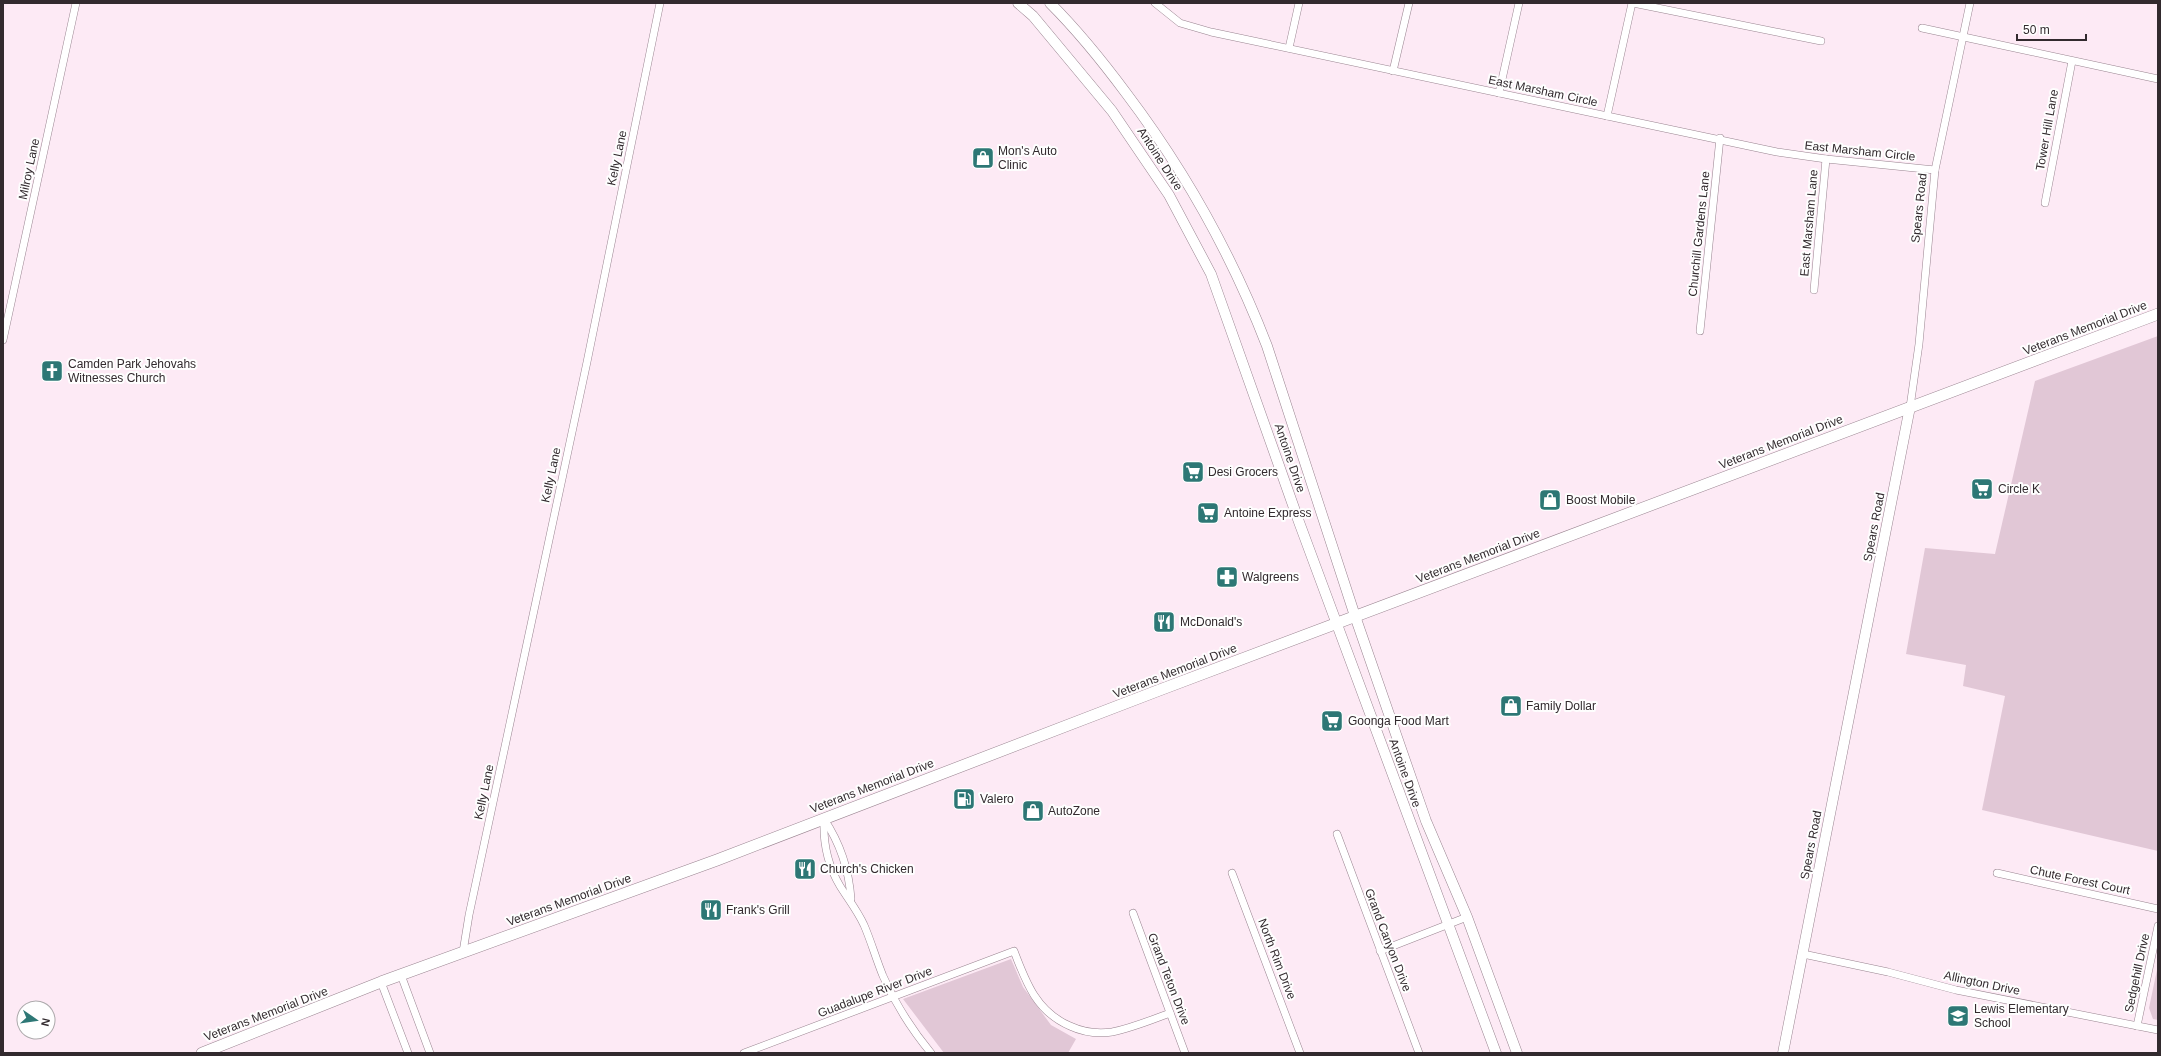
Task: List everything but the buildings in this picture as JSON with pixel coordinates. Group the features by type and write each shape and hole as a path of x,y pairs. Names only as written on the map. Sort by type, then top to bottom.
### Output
{"main road":[{"name":"Antoine Drive","path":"1018,3 1032,16 1112,111 1169,195 1211,274 1336,624 1496,1053"},
{"name":"Antoine Drive","path":"1050,3 1086,41 1172,156 1216,232 1252,306 1267,346 1355,616 1419,799 1467,917 1517,1053"},
{"name":"Veterans Memorial Drive","path":"202,1053 381,982 666,879 1355,616 2158,314"},
{"name":"Spears Road","path":"1783,1053 1910,407"},
{"path":"1403,805 1419,799"}],"street":[{"name":"Milroy Lane","path":"3,340 76,3"},
{"name":"Kelly Lane","path":"464,952 469,915 587,362 660,3"},
{"name":"East Marsham Circle","path":"1156,3 1177,20 1188,26 1393,71 1720,138 1777,152 1826,160 1935,170"},
{"path":"1289,48 1299,3"},
{"path":"1393,71 1408,3"},
{"path":"1499,93 1519,3"},
{"path":"1607,116 1632,3 1821,41"},
{"name":"Spears Road","path":"1910,407 1919,344 1935,170 1970,3"},
{"path":"1922,28 2158,79"},
{"name":"Tower Hill Lane","path":"2044,203 2072,61"},
{"name":"Churchill Gardens Lane","path":"1700,331 1720,138"},
{"name":"East Marsham Lane","path":"1814,290 1826,160"},
{"path":"824,819 834,833 842,854 850,880 851,900"},
{"path":"824,819 823,836 828,859 840,886 851,900 864,924 894,997 931,1053"},
{"name":"Grand Canyon Drive","path":"1337,834 1419,1053"},
{"name":"North Rim Drive","path":"1232,873 1300,1053"},
{"name":"Chute Forest Court","path":"1997,873 2158,909"},
{"name":"Grand Teton Drive","path":"1132,913 1185,1053"},
{"path":"1380,951 1467,917"},
{"name":"Sedgehill Drive","path":"2137,1026 2158,926"},
{"name":"Guadalupe River Drive","path":"744,1053 1014,951 1030,992 1039,1004 1056,1019 1079,1030 1096,1033 1113,1031 1170,1013"},
{"name":"Allington Drive","path":"1802,954 1888,972 1956,990 2158,1030"},
{"path":"401,975 430,1053"},
{"path":"381,982 408,1053"}],"shaded area":[{"path":"2158,336 2158,851 1982,810 2005,696 1963,686 1966,665 1906,654 1925,548 1995,554 2035,381"},
{"path":"1011,959 1023,987 1051,1025 1076,1039 1068,1053 944,1053 903,999"},
{"path":"2158,965 2158,1020 2153,1019 2149,1008"}],"place":[{"name":"Mon's Auto Clinic","path":"983,158"},
{"name":"Camden Park Jehovahs Witnesses Church","path":"52,371"},
{"name":"Desi Grocers","path":"1193,472"},
{"name":"Circle K","path":"1982,489"},
{"name":"Boost Mobile","path":"1550,500"},
{"name":"Antoine Express","path":"1208,513"},
{"name":"Walgreens","path":"1227,577"},
{"name":"McDonald's","path":"1164,622"},
{"name":"Family Dollar","path":"1511,706"},
{"name":"Goonga Food Mart","path":"1332,721"},
{"name":"Valero","path":"964,799"},
{"name":"AutoZone","path":"1033,811"},
{"name":"Church's Chicken","path":"805,869"},
{"name":"Frank's Grill","path":"711,910"},
{"name":"Lewis Elementary School","path":"1958,1016"}]}
